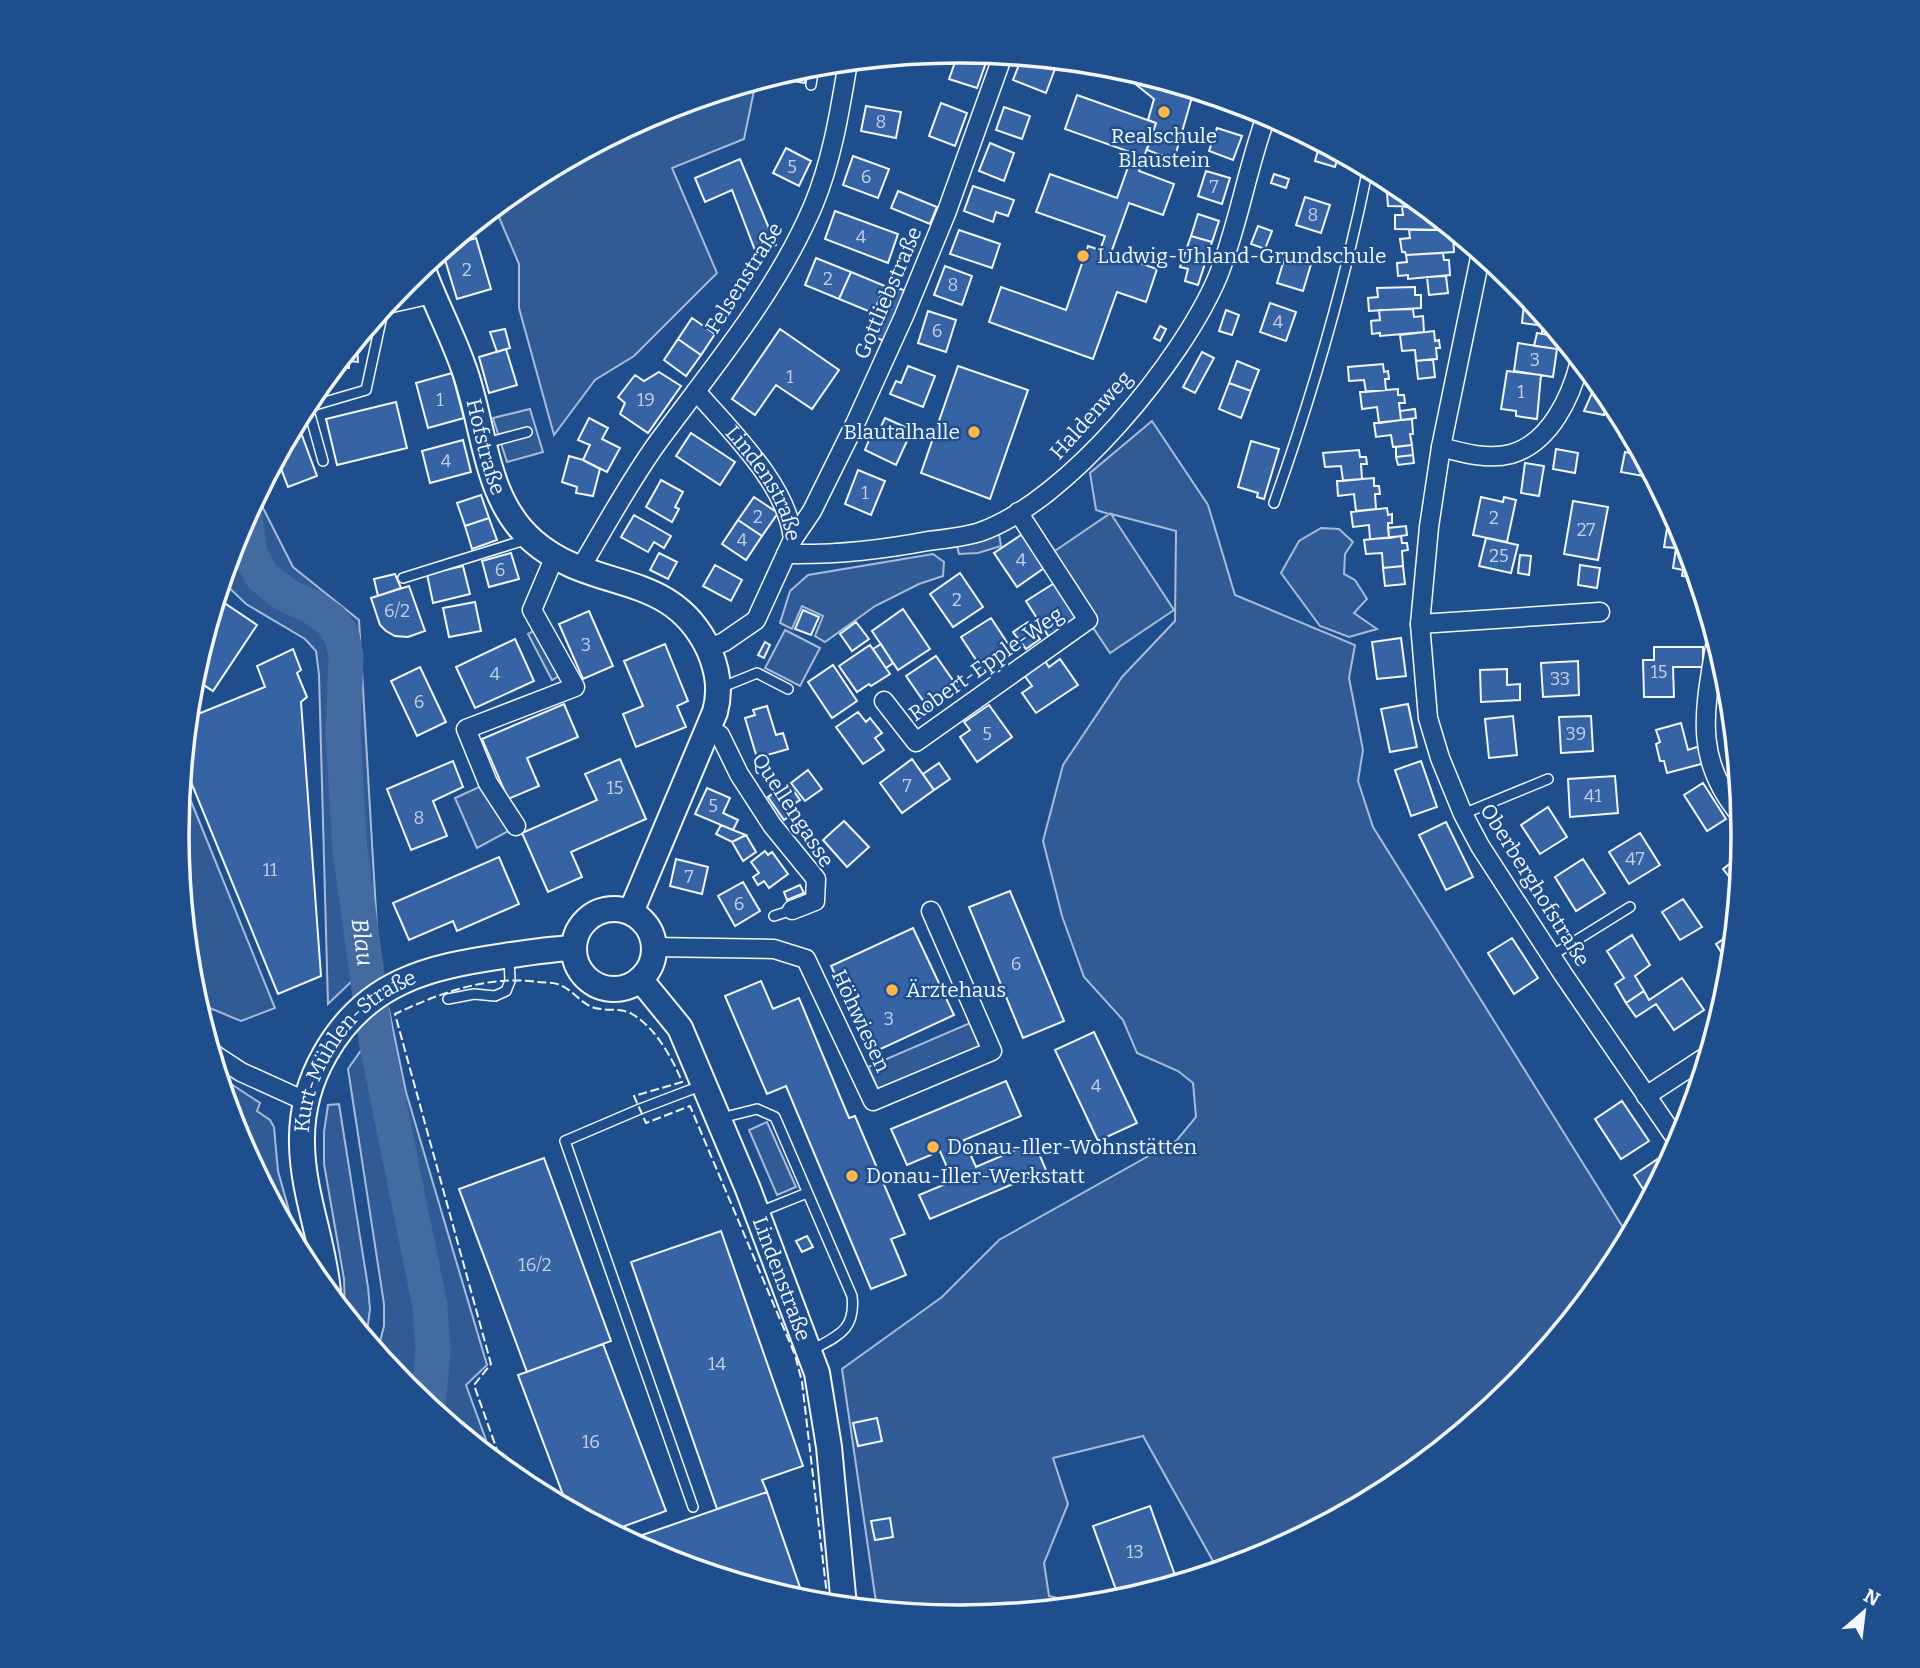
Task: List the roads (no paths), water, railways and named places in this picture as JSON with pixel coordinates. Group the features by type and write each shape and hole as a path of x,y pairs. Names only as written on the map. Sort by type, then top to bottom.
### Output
{"street":[{"name":"Gottliebstraße","path":"790,546 812,512 904,316 947,211 1000,65"},
{"name":"Felsenstraße","path":"696,391 791,253 814,204 836,128 846,72"},
{"name":"Haldenweg","path":"790,546 835,554 889,548 980,532 1018,512 1071,473 1105,440 1149,386 1199,314 1231,241 1263,126"},
{"name":"Oberberghofstraße","path":"1479,264 1441,447 1429,527 1420,624 1428,718 1440,758 1463,814 1503,883 1671,1131"},
{"name":"Hofstraße","path":"426,278 464,367 495,482 506,509 517,526 555,556 580,569 660,595 680,609 696,626 708,649"},
{"path":"403,301 432,294"},
{"path":"1441,447 1466,454 1489,456 1510,454 1527,447 1542,437 1555,419 1567,399 1576,371"},
{"name":"Lindenstraße","path":"696,391 773,486 792,526 790,546 756,620 739,633 708,649"},
{"path":"580,569 656,446 696,391"},
{"name":"Robert-Epple-Weg","path":"884,701 916,741 1088,620 1018,512"},
{"path":"516,826 488,783 466,729 575,687 532,610 555,556"},
{"path":"1420,624 1600,612"},
{"path":"631,912 718,702 717,673 708,649"},
{"path":"1712,667 1703,730 1708,755 1730,803"},
{"name":"Quellengasse","path":"709,728 727,744 739,774 772,825 816,879 816,901 792,910"},
{"path":"618,908 631,912 643,921 651,933 654,947 653,959 640,979 629,986 616,989 603,988 581,973 573,948 582,923 592,914 618,908"},
{"name":"Höhwiesen","path":"654,947 774,949 806,959 873,1101 992,1051 931,911"},
{"name":"Kurt-Mühlen-Straße","path":"323,1268 302,1145 305,1101 315,1074 333,1040 357,1012 407,978 442,967 508,955 573,948"},
{"name":"Lindenstraße","path":"640,979 680,1028 757,1213 810,1352 823,1397 843,1595"},
{"path":"223,1060 241,1072 305,1101"},
{"path":"1646,1096 1696,1063"}],"lane":[{"path":"811,85 812,78"},
{"path":"1274,503 1305,418 1329,337 1366,179"},
{"path":"321,403 366,390 381,325"},
{"path":"312,417 323,461"},
{"path":"484,443 527,432"},
{"path":"403,578 531,539"},
{"path":"719,689 757,673 785,684"},
{"path":"1463,814 1548,779"},
{"path":"1551,956 1630,907"},
{"path":"774,916 792,910"},
{"path":"448,999 474,994 495,996 506,991 510,981 508,955"},
{"path":"693,1507 565,1141 640,1108 705,1084"},
{"path":"719,1119 757,1109 775,1117 852,1296 854,1313 844,1332 810,1352"},
{"path":"757,1213 807,1193"}],"waterway":[{"name":"Blau","path":"248,539 250,555 262,576 284,594 312,607 331,620 342,636 346,656 343,735 350,850 376,1040 430,1306 433,1351 429,1392"}],"place":[{"name":"Realschule Blaustein","path":"1164,112"},
{"name":"Ludwig-Uhland-Grundschule","path":"1083,256"},
{"name":"Blautalhalle","path":"974,432"},
{"name":"Ärztehaus","path":"892,990"},
{"name":"Donau-Iller-Wohnstätten","path":"933,1147"},
{"name":"Donau-Iller-Werkstatt","path":"852,1176"}]}
